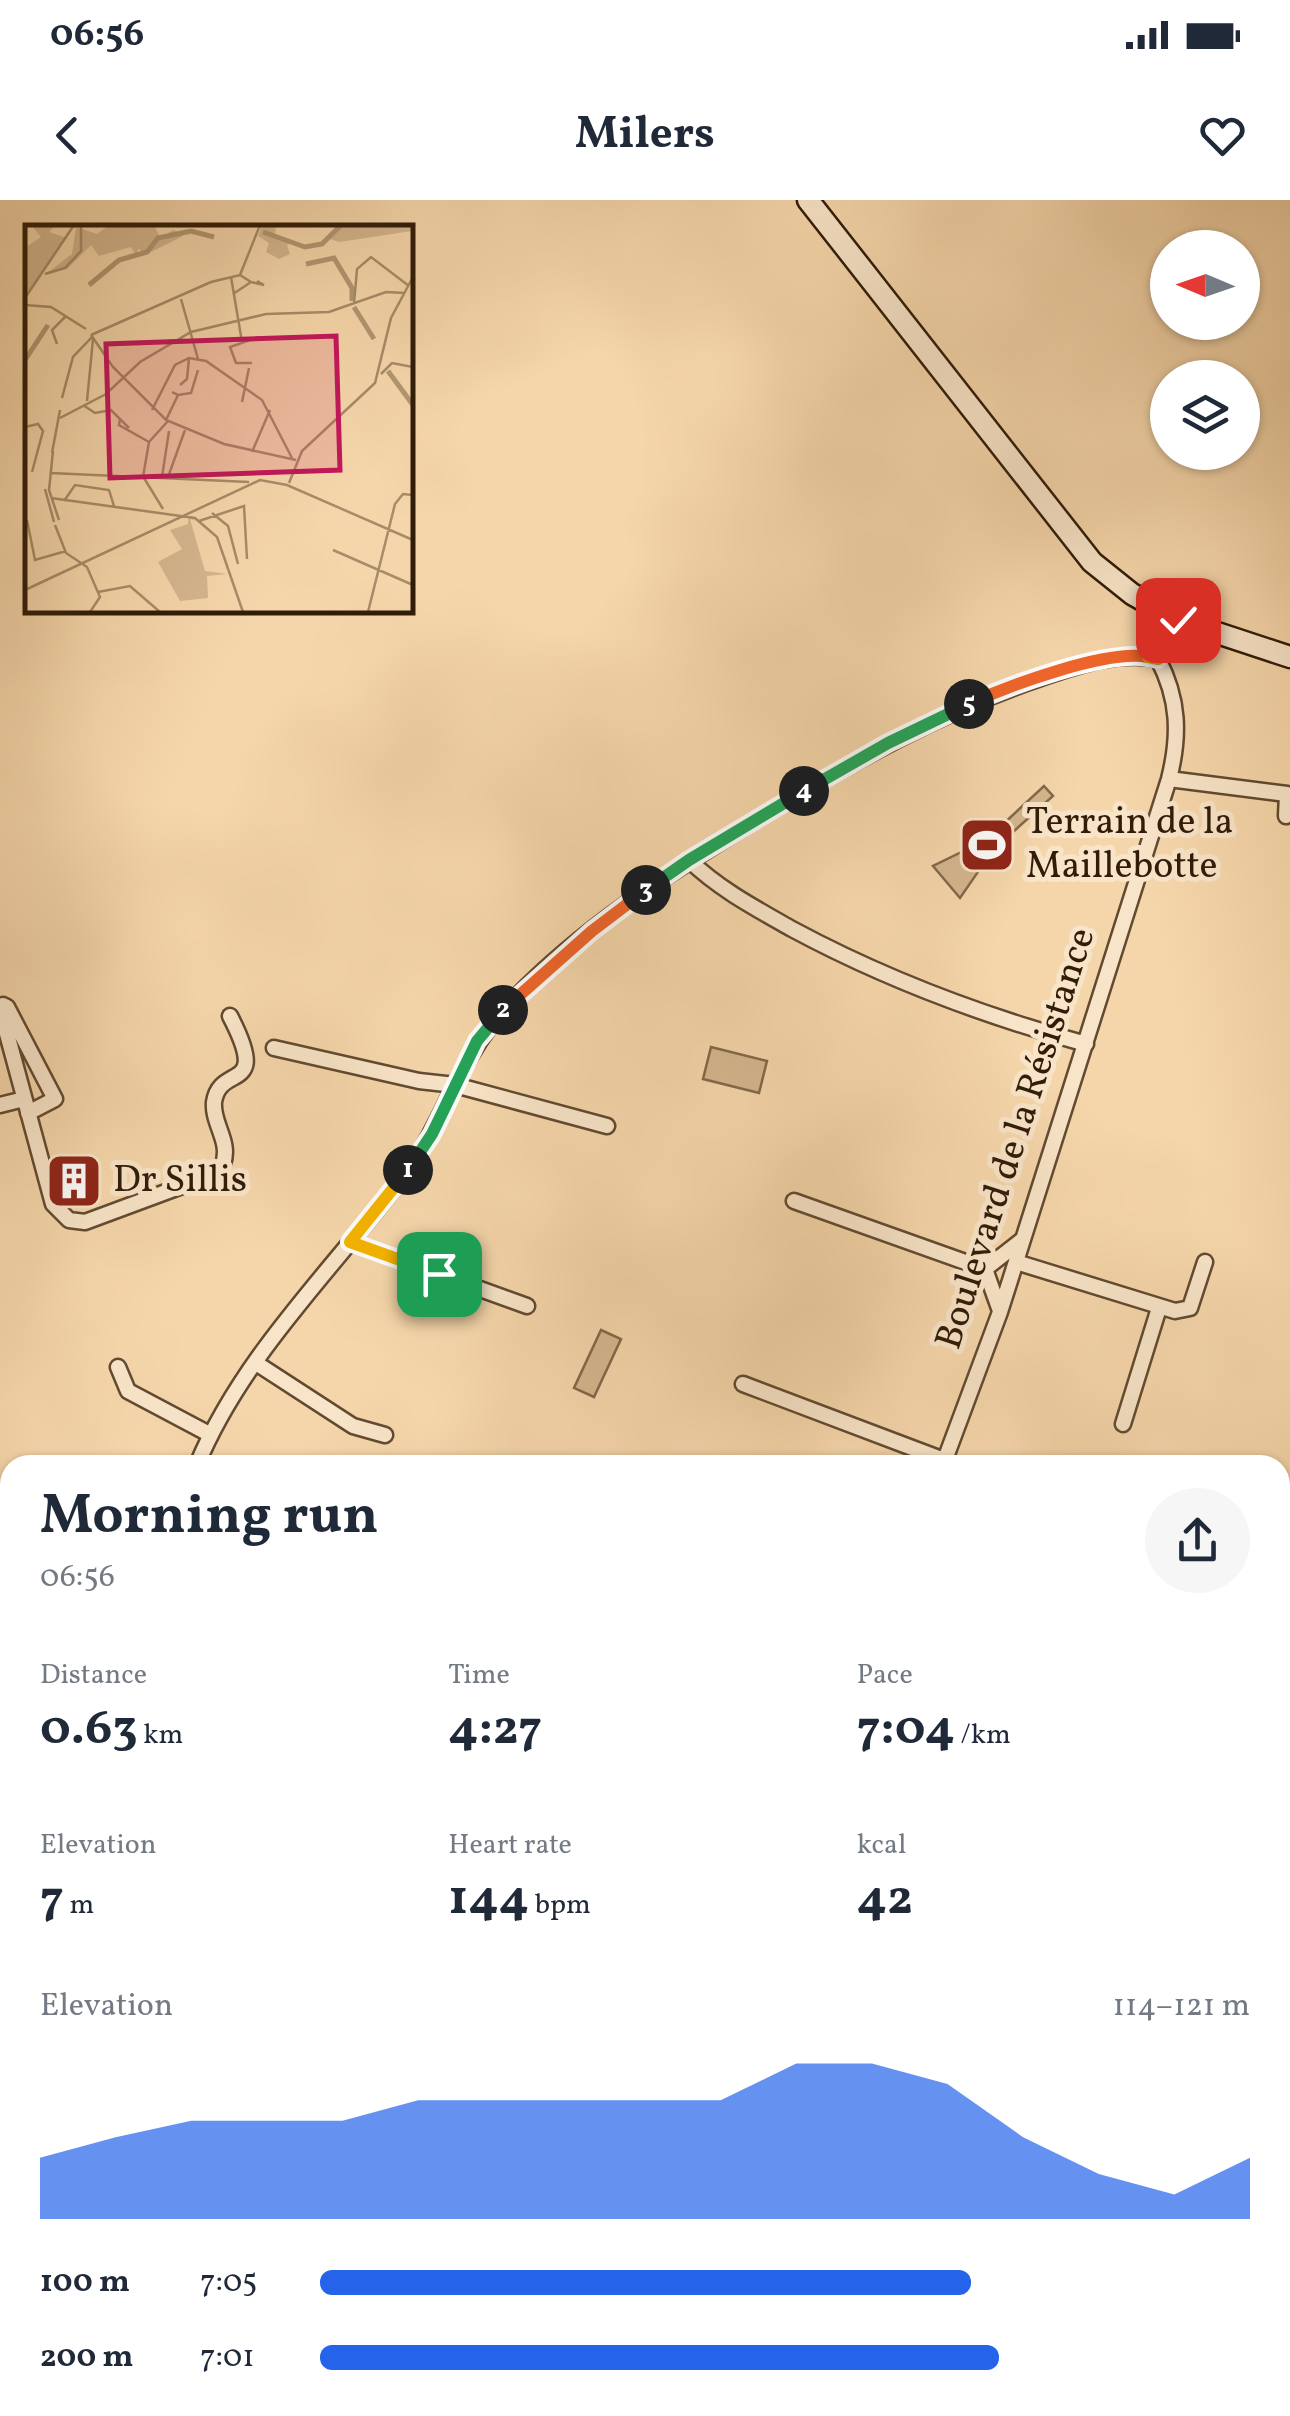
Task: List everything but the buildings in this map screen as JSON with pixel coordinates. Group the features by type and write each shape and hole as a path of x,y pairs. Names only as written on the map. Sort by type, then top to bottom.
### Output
{"street":[{"path":"808,200 1092,562 1132,594 1178,620 1290,657"},
{"path":"202,1455 256,1363 416,1158 477,1041 521,992 604,921 689,860 888,743 984,697 1104,660 1132,654 1158,659 1178,620"},
{"name":"Boulevard de la Résistance","path":"946,1455 1000,1312 1169,778 1177,747 1178,720 1168,679 1158,659"},
{"path":"1169,778 1287,794 1286,816"},
{"path":"689,860 708,878 748,904 882,973 989,1015 1086,1044"},
{"path":"0,1105 26,1106 55,1099 8,1007 0,1006 26,1106 53,1204 69,1220 85,1222 209,1176 224,1164 226,1155 214,1107 216,1096 245,1068 247,1054 230,1016"},
{"path":"274,1048 419,1082 455,1085 608,1126"},
{"path":"794,1202 985,1268"},
{"path":"985,1268 1022,1240"},
{"path":"350,1242 528,1306"},
{"path":"1016,1262 1175,1310 1190,1308 1205,1262"},
{"path":"985,1268 1000,1312"},
{"path":"1123,1424 1159,1308"},
{"path":"256,1363 352,1426 385,1435"},
{"path":"118,1367 128,1391 211,1435"},
{"path":"742,1384 923,1455"}],"shaded area":[{"name":"Terrain de la Maillebotte","path":"1044,786 1053,796 993,850 960,898 933,866 986,840"},
{"path":"711,1047 767,1061 759,1093 703,1079"},
{"path":"601,1330 621,1339 594,1397 574,1388"}],"place":[{"name":"Terrain de la Maillebotte","path":"987,845"},
{"name":"Dr Sillis","path":"74,1181"}],"route":[{"path":"439,1274 350,1242 432,1134 477,1041 521,992 592,931 689,860 888,743 984,697 1052,674 1132,654 1158,659 1178,620"}]}
